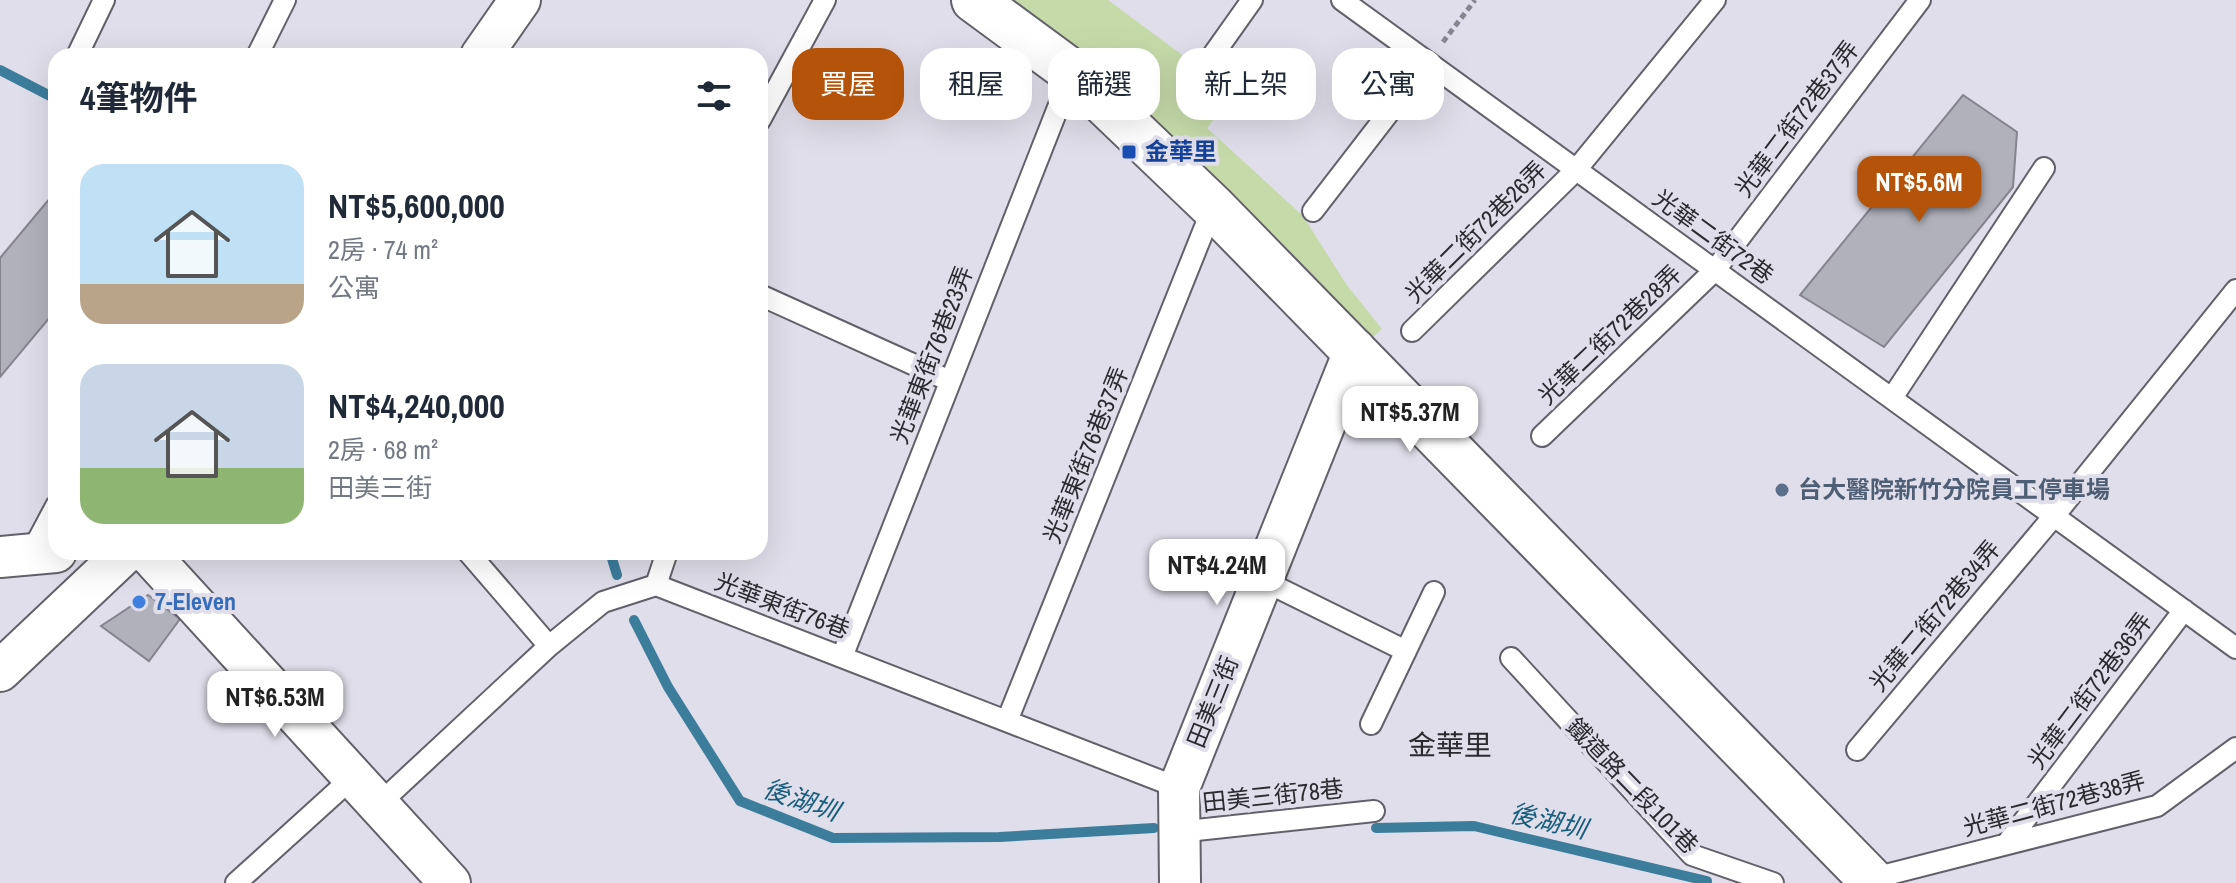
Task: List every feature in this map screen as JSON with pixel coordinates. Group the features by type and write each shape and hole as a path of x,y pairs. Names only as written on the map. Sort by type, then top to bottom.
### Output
{"street":[{"path":"487,48 520,0"},
{"path":"974,0 1048,54"},
{"path":"1122,120 1355,349 1870,882"},
{"name":"田美三街","path":"1180,883 1179,788 1355,349"},
{"path":"0,671 118,560"},
{"path":"154,560 450,883"}],"lane":[{"path":"81,48 104,0"},
{"path":"261,48 285,0"},
{"path":"768,105 825,0"},
{"path":"1218,48 1252,0"},
{"name":"光華二街72巷","path":"1342,0 1409,48"},
{"name":"光華二街72巷26弄","path":"1412,331 1576,170 1715,0"},
{"name":"光華二街72巷37弄","path":"1715,270 1920,0"},
{"name":"光華二街72巷","path":"1444,74 2184,610 2232,638"},
{"name":"光華東街76巷23弄","path":"842,657 1053,120"},
{"path":"1313,211 1383,120"},
{"path":"1892,398 2044,168"},
{"name":"光華東街76巷37弄","path":"1007,721 1213,207"},
{"name":"光華二街72巷28弄","path":"1542,436 1715,270"},
{"path":"2054,516 2236,290"},
{"path":"768,299 950,381"},
{"name":"光華二街72巷34弄","path":"1857,750 2054,516"},
{"path":"29,554 48,520"},
{"path":"475,560 549,646"},
{"path":"236,883 366,791 603,602 656,585 664,560"},
{"path":"1262,580 1406,651"},
{"name":"光華東街76巷","path":"656,585 1179,788"},
{"path":"1371,724 1434,592"},
{"name":"光華二街72巷36弄","path":"2008,842 2184,610"},
{"name":"鐵道路二段101巷","path":"1511,658 1692,855 1773,883"},
{"name":"光華二街72巷38弄","path":"1870,882 2008,842 2157,806 2236,748"},
{"name":"田美三街78巷","path":"1178,832 1374,811"}],"path":[{"path":"1439,48 1475,0"}],"green space":[{"path":"1001,0 1108,0 1176,50 1176,120 1213,120 1207,128 1303,216 1346,284 1382,329 1365,344 1128,120 1160,120 1160,48 1052,48"}],"building":[{"path":"1963,95 2017,132 2013,187 1884,347 1800,295"},
{"path":"48,201 48,320 0,377 0,258"},
{"path":"148,595 180,619 149,661 101,626"}],"waterway":[{"name":"後湖圳","path":"0,70 48,95"},
{"name":"後湖圳","path":"612,560 617,575"},
{"name":"後湖圳","path":"634,620 668,687 740,801 833,838 999,837 1154,828"},
{"name":"後湖圳","path":"1376,828 1474,826 1707,881"}],"place":[{"name":"金華里","path":"1129,152"},
{"name":"台大醫院新竹分院員工停車場","path":"1782,490"},
{"name":"7-Eleven","path":"139,602"}],"district":[{"name":"金華里","path":"1450,745"}]}
